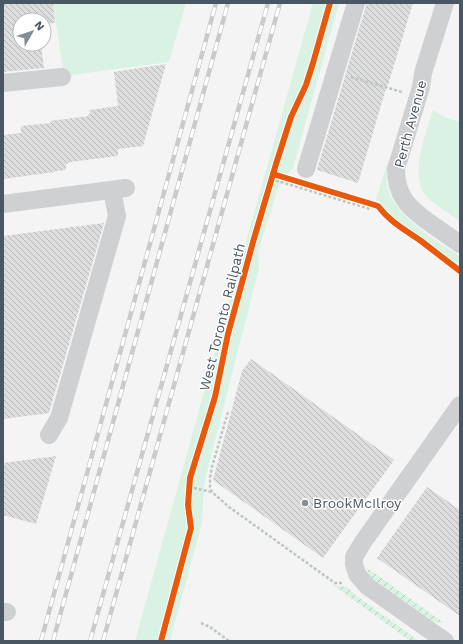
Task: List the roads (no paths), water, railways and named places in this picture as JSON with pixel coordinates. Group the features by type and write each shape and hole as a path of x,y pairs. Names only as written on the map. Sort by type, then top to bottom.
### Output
{"street":[{"path":"306,169 356,3"},
{"name":"Perth Avenue","path":"445,3 423,73 421,88 396,169 396,176 401,194 412,209 460,244"},
{"path":"3,83 62,77"},
{"path":"3,204 119,189 117,216 59,418 49,435"},
{"path":"445,641 367,586 357,574 354,564 354,557 362,542 460,405"}],"railway":[{"path":"41,641 216,3"},
{"path":"53,641 228,3"},
{"path":"90,641 268,3"},
{"path":"103,641 280,3"}],"place":[{"name":"BrookMcIlroy","path":"305,503"}]}
